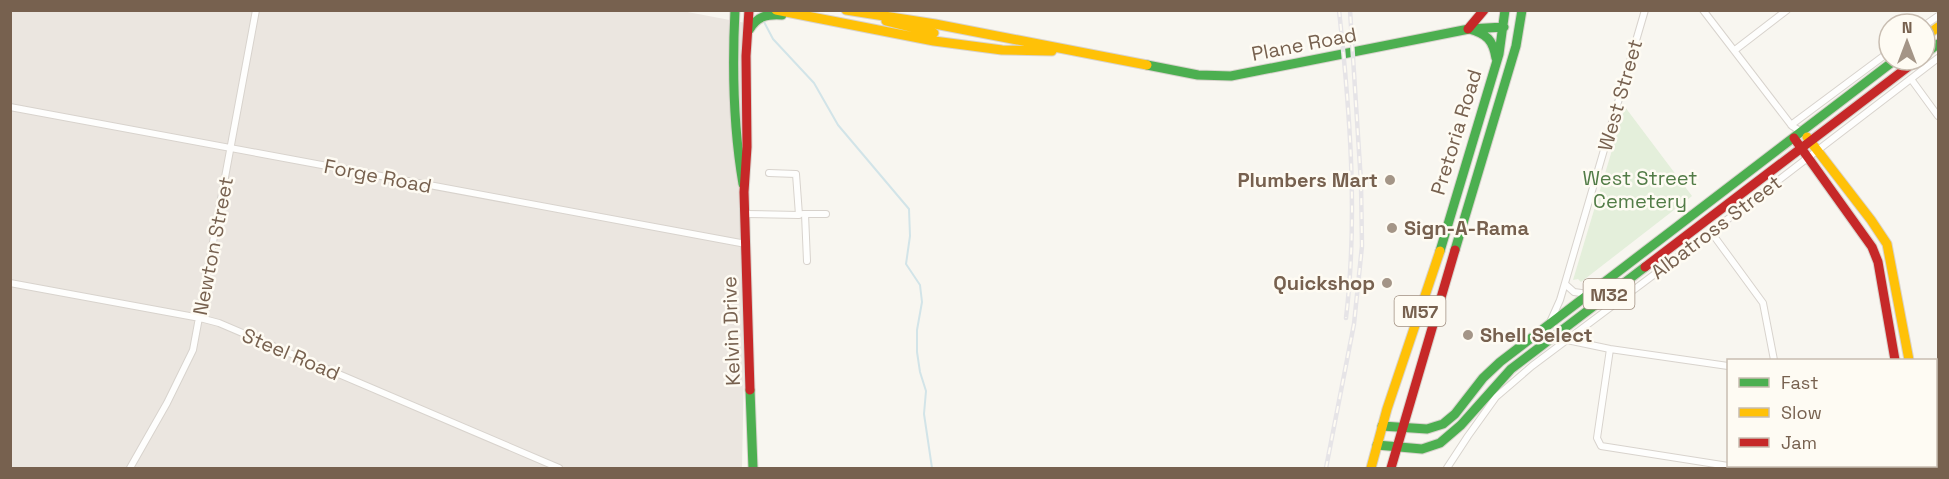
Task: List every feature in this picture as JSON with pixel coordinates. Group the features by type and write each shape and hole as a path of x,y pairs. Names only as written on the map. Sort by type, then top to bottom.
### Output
{"main road":[{"name":"Kelvin Drive","path":"735,10 733,84 739,166 744,192 753,468"},
{"name":"Kelvin Drive","path":"744,192 748,164 745,40 749,10"},
{"name":"Plane Road","path":"776,10 934,41 1002,50 1054,51 1110,59"},
{"name":"Plane Road","path":"846,10 935,24 1198,75 1231,76 1468,29 1504,27"},
{"path":"1484,10 1468,29 1488,35 1495,49 1497,62"},
{"name":"Pretoria Road","path":"1371,468 1382,426 1432,274 1497,62 1505,10"},
{"path":"1516,46 1512,34 1504,27 1517,10"},
{"name":"Pretoria Road","path":"1391,468 1516,46 1522,10"},
{"path":"858,13 934,33"},
{"path":"745,40 750,26 758,17 770,14 794,14"},
{"name":"M32","path":"1382,426 1427,429 1439,426 1452,417 1483,378 1500,362 1879,72"},
{"name":"M32","path":"1377,445 1426,448 1446,440 1511,369 1901,72"},
{"path":"1798,135 1810,140 1887,244 1909,359"},
{"path":"1798,135 1807,158 1868,239 1878,262 1895,359"},
{"path":"1841,203 1852,194"},
{"path":"1878,262 1891,258"},
{"path":"1432,274 1446,281"},
{"path":"1408,410 1416,423 1427,429"}],"street":[{"name":"Newton Street","path":"130,468 193,350 256,10"},
{"name":"West Street","path":"1549,324 1565,284 1645,10"},
{"path":"1703,10 1798,135"},
{"path":"1735,50 1787,10"},
{"path":"1818,150 1938,58"},
{"path":"1791,125 1877,61"},
{"path":"1911,79 1938,116"},
{"name":"Forge Road","path":"10,107 746,244"},
{"name":"Albatross Street","path":"1447,468 1496,398 1532,366 1818,150"},
{"path":"769,173 796,174 807,261"},
{"path":"745,214 826,214"},
{"path":"1711,232 1763,303 1774,359"},
{"name":"Steel Road","path":"10,283 200,318 258,339 559,468"},
{"path":"1565,284 1578,293 1584,295 1592,293"},
{"path":"1567,340 1610,349 1727,366"},
{"path":"1610,349 1597,438 1600,446 1727,466"}],"shaded area":[{"path":"677,10 751,24 742,468 11,468 10,11"}],"green space":[{"name":"West Street Cemetery","path":"1625,107 1692,196 1581,282 1578,279 1573,280"}],"waterway":[{"path":"763,20 773,39 814,83 838,125 909,209 910,236 906,264 920,285 922,302 917,330 917,352 926,391 924,414 932,468"}],"railway":[{"path":"1339,10 1346,87 1352,203 1350,280 1346,318"},
{"path":"1326,468 1354,324 1362,246 1361,183 1350,10"}],"traffic: fast":[{"path":"735,10 734,97 743,184"},
{"path":"1440,251 1499,54 1505,10"},
{"path":"1455,250 1516,46 1522,10"},
{"path":"749,30 763,17 782,15"},
{"path":"1147,65 1198,75 1231,76 1469,29 1504,27"},
{"path":"1469,29 1488,39 1496,58"},
{"path":"1382,426 1427,429 1443,424 1455,414 1483,378 1500,362 1879,72"},
{"path":"1377,445 1422,449 1440,443 1461,425 1511,369 1645,267"},
{"path":"750,390 753,468"}],"traffic: slow":[{"path":"776,10 934,41 1002,50 1052,51"},
{"path":"846,10 935,24 1147,65"},
{"path":"886,21 934,33"},
{"path":"1807,137 1887,244 1909,359"},
{"path":"1371,468 1387,409 1440,251"}],"traffic: jam":[{"path":"749,10 744,192 750,390"},
{"path":"1468,29 1484,10"},
{"path":"1645,267 1901,72"},
{"path":"1794,138 1872,247 1878,262 1895,359"},
{"path":"1391,468 1455,250"}],"place":[{"name":"Plumbers Mart","path":"1390,180"},
{"name":"Sign-A-Rama","path":"1392,228"},
{"name":"Quickshop","path":"1387,283"},
{"name":"Shell Select","path":"1468,335"}]}
